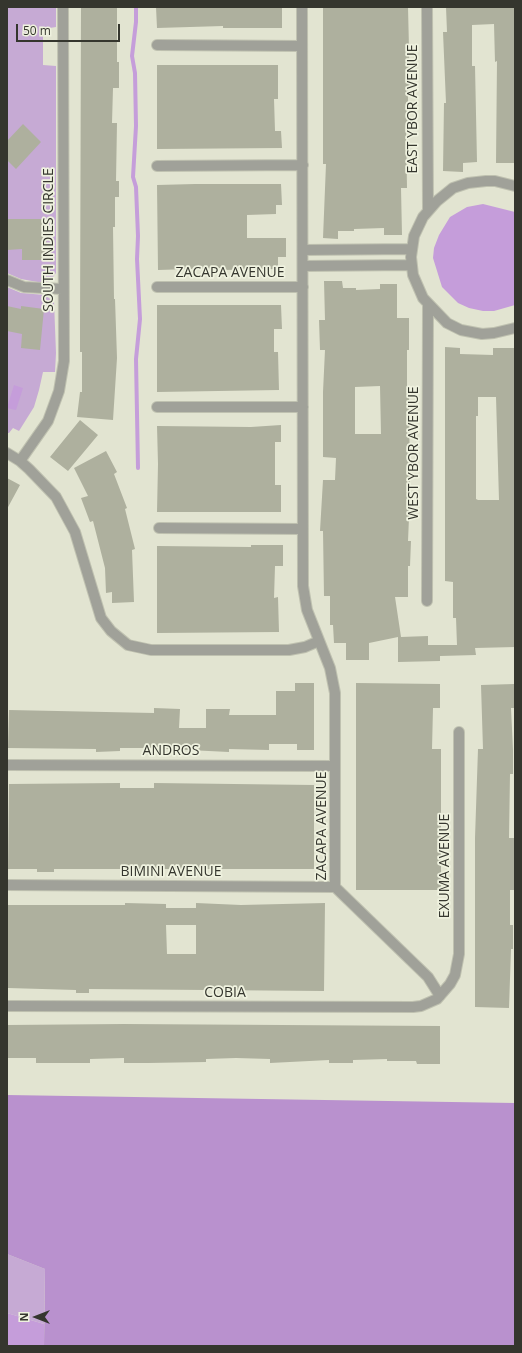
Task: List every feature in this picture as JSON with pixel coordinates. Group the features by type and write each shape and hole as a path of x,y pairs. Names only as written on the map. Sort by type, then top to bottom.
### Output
{"street":[{"name":"SOUTH INDIES CIRCLE","path":"20,461 48,421 59,391 64,361 62,289 63,7"},
{"name":"ZACAPA AVENUE","path":"302,7 304,600 310,620 330,668 335,693 335,886 428,977 440,996"},
{"name":"EAST YBOR AVENUE","path":"427,7 428,211"},
{"path":"157,45 302,46"},
{"path":"158,166 303,165"},
{"path":"515,186 496,181 468,183 453,188 428,211 420,224 411,257 418,286 428,305 446,323 468,332 488,334 515,328"},
{"path":"303,250 411,257"},
{"path":"303,266 411,257"},
{"path":"7,280 24,287 62,289"},
{"name":"ZACAPA AVENUE","path":"157,287 303,286"},
{"name":"WEST YBOR AVENUE","path":"427,601 428,305"},
{"path":"158,407 303,407"},
{"path":"7,453 20,461 42,481 66,514 75,532 96,605 105,624 114,634 128,645 152,650 293,650 306,647 319,641"},
{"path":"159,528 303,529"},
{"name":"EXUMA AVENUE","path":"440,996 455,975 459,954 459,732"},
{"name":"ANDROS","path":"7,765 335,766"},
{"name":"BIMINI AVENUE","path":"7,886 335,886"},
{"name":"COBIA","path":"7,1006 413,1007 428,1004 440,996"}],"shaded area":[{"path":"7,7 56,7 56,27 43,29 43,65 56,66 56,273 50,281 43,283 21,279 7,273"},
{"path":"483,204 515,212 515,305 494,311 483,311 469,308 458,303 442,287 433,258 434,248 439,235 450,217 467,207"},
{"path":"7,287 21,293 45,295 54,302 56,353 55,372 43,372 34,407 19,431 13,428 9,433 7,433"},
{"path":"14,385 23,388 16,410 7,408"},
{"path":"7,1095 515,1103 515,1346 44,1346 45,1269 7,1254"},
{"path":"7,1254 45,1269 44,1324 7,1313"},
{"path":"7,1313 44,1324 44,1346 7,1346"}],"building":[{"path":"81,7 117,7 117,62 119,62 119,88 113,88 112,123 117,123 116,181 119,181 119,197 115,197 115,227 113,227 117,358 113,420 77,417 80,392 82,392 82,352 80,352"},
{"path":"156,7 282,7 282,28 223,28 223,26 157,28"},
{"path":"323,7 408,7 410,90 408,90 408,127 406,127 407,188 401,188 402,235 384,235 384,228 354,229 354,231 338,231 338,239 323,238 326,164 323,164"},
{"path":"446,7 515,7 515,163 496,163 497,61 495,62 494,24 472,25 472,66 475,66 477,162 463,163 463,172 443,171 444,103 446,103 443,32 447,32"},
{"path":"157,65 278,65 278,99 274,99 275,131 281,131 282,148 157,149"},
{"path":"23,124 41,142 16,169 7,160 7,141"},
{"path":"281,184 282,205 276,205 276,214 247,215 247,238 286,238 286,257 278,257 278,269 223,270 223,268 158,270 157,185"},
{"path":"7,219 47,219 46,260 22,260 22,249 7,250"},
{"path":"324,281 342,281 343,288 356,288 356,290 380,289 380,284 397,284 397,318 409,318 407,392 409,392 410,494 408,541 411,541 410,566 408,566 408,597 395,597 401,637 428,636 428,645 457,645 456,618 453,618 453,582 445,581 445,347 460,348 460,354 493,355 493,348 515,348 515,647 475,648 476,655 440,656 440,661 398,662 398,637 369,643 369,660 346,660 346,643 334,643 333,625 330,625 330,596 324,596 323,531 320,531 323,480 335,480 336,458 323,457 323,392 325,350 320,350 319,320 325,320","holes":["380,386 381,434 355,434 355,387","478,397 496,397 499,500 476,499 476,416 478,416"]},
{"path":"157,305 281,305 282,329 274,329 274,352 278,352 279,390 157,392"},
{"path":"7,306 21,309 21,306 44,309 40,350 21,348 22,334 7,331"},
{"path":"80,420 98,435 68,471 50,457"},
{"path":"281,425 281,442 275,442 275,485 281,485 281,512 157,512 157,426 251,427"},
{"path":"106,451 117,472 114,474 127,508 125,509 135,549 132,550 134,602 112,603 112,592 106,593 105,568 93,521 90,522 81,498 88,496 74,468"},
{"path":"7,478 20,485 7,509"},
{"path":"251,545 283,545 283,566 275,566 274,598 278,597 279,632 157,633 157,546 251,547"},
{"path":"295,683 314,683 314,750 297,750 297,744 269,744 269,750 229,749 229,752 148,748 120,748 120,751 96,752 96,749 8,748 9,710 154,713 154,708 180,709 179,728 206,728 206,709 230,709 229,715 276,715 276,691 295,691"},
{"path":"356,683 440,684 440,708 433,708 432,749 441,749 441,890 356,890"},
{"path":"514,684 515,708 511,708 513,774 510,774 509,838 514,838 515,861 514,890 510,890 510,925 513,925 513,949 511,949 509,1008 475,1007 475,838 478,749 483,749 481,685"},
{"path":"120,783 120,788 154,788 154,783 314,785 314,869 54,869 54,872 37,872 37,869 8,869 9,784"},
{"path":"125,903 166,904 166,908 196,908 196,903 241,905 325,903 324,991 89,989 89,993 76,993 76,990 8,988 7,905 125,905","holes":["166,925 196,925 196,954 167,954"]},
{"path":"124,1024 440,1026 440,1064 417,1064 416,1061 387,1061 387,1059 353,1060 353,1063 329,1063 329,1060 270,1063 270,1059 236,1058 206,1059 206,1062 124,1063 124,1058 90,1059 90,1063 36,1063 36,1058 8,1058 7,1025"}],"waterway":[{"path":"136,7 136,22 132,56 135,73 136,126 133,177 136,187 140,319 136,359 138,468"}]}
